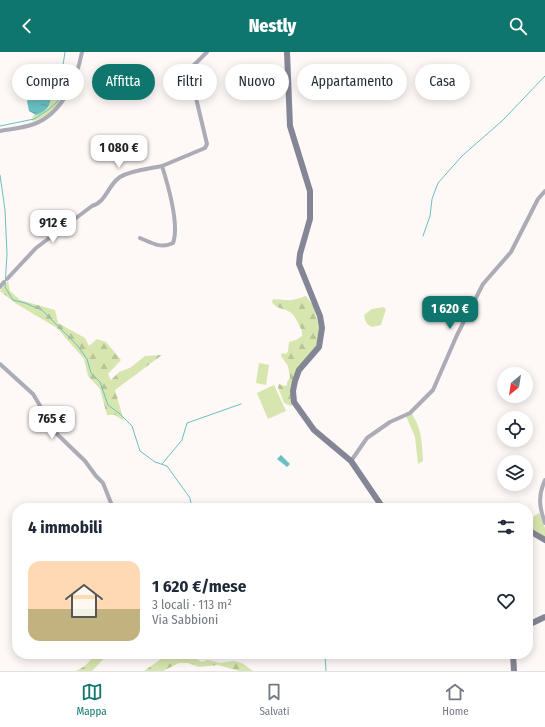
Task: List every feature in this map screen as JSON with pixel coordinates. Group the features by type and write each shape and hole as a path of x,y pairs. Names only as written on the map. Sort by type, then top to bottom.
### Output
{"main road":[{"path":"287,52 290,126 310,191 310,219 300,254 300,264 320,316 322,328 319,347 299,370 293,391 294,402 314,430 351,461 380,503"},
{"path":"533,533 545,540"},
{"path":"533,623 545,617"},
{"path":"513,659 514,671"}],"street":[{"path":"0,131 34,124 49,114 70,90 82,52"},
{"path":"0,287 36,248 92,206 98,204 112,184 120,177 162,166 205,148 207,144 190,73 194,65 207,52"},
{"path":"140,238 157,245 167,246 173,243 176,237 172,202 162,166"},
{"path":"351,461 367,438 390,422 410,413 433,390 479,290 490,275 511,252 538,199 545,191"},
{"path":"0,364 25,384 33,394 57,434 85,461 96,476 103,482 111,503"},
{"path":"545,480 540,490 539,500 540,511 545,523"}],"green space":[{"path":"51,100 62,100 54,109 43,117 32,121 33,116"},
{"path":"8,281 10,291 20,300 55,310 58,323 85,338 89,346 97,339 106,342 121,360 108,374 111,380 119,372 130,368 145,356 162,355 115,390 124,421 115,415 107,415 100,389 88,376 84,359 57,328 15,303 0,291"},
{"path":"306,296 314,307 320,332 319,343 299,368 293,404 291,406 284,403 278,387 279,384 284,386 287,385 290,378 288,366 281,356 282,353 286,354 288,351 289,342 302,336 302,331 292,313 276,306 272,302 273,299 292,300"},
{"path":"383,307 386,309 381,325 372,327 368,325 365,321 364,315 372,309"},
{"path":"259,363 269,365 266,385 256,383"},
{"path":"274,385 286,411 268,419 257,393"},
{"path":"412,414 418,425 422,443 423,461 418,464 415,437 406,416"},
{"path":"539,513 545,528 545,538 533,530 533,517"},
{"path":"91,659 103,659 92,671 76,671 85,666"},
{"path":"161,659 196,659 202,662 208,660 220,663 233,661 242,663 253,671 239,671 218,665 199,667 188,663 179,663 163,671 144,671"}],"water":[{"path":"50,100 47,108 36,115 29,111 27,101"},
{"path":"281,455 290,464 287,467 277,459"}],"waterway":[{"path":"0,126 34,119 57,102 65,86 62,72 65,52"},
{"path":"423,236 430,216 432,199 438,183 462,156 503,120 545,76"},
{"path":"0,175 5,210 7,254 5,287 13,300 42,310 77,345 87,359 91,373 100,382 108,405 132,426 140,451 155,462 167,466 190,498 191,503"},
{"path":"162,464 182,440 187,423 241,404"},
{"path":"325,659 326,671"}]}
